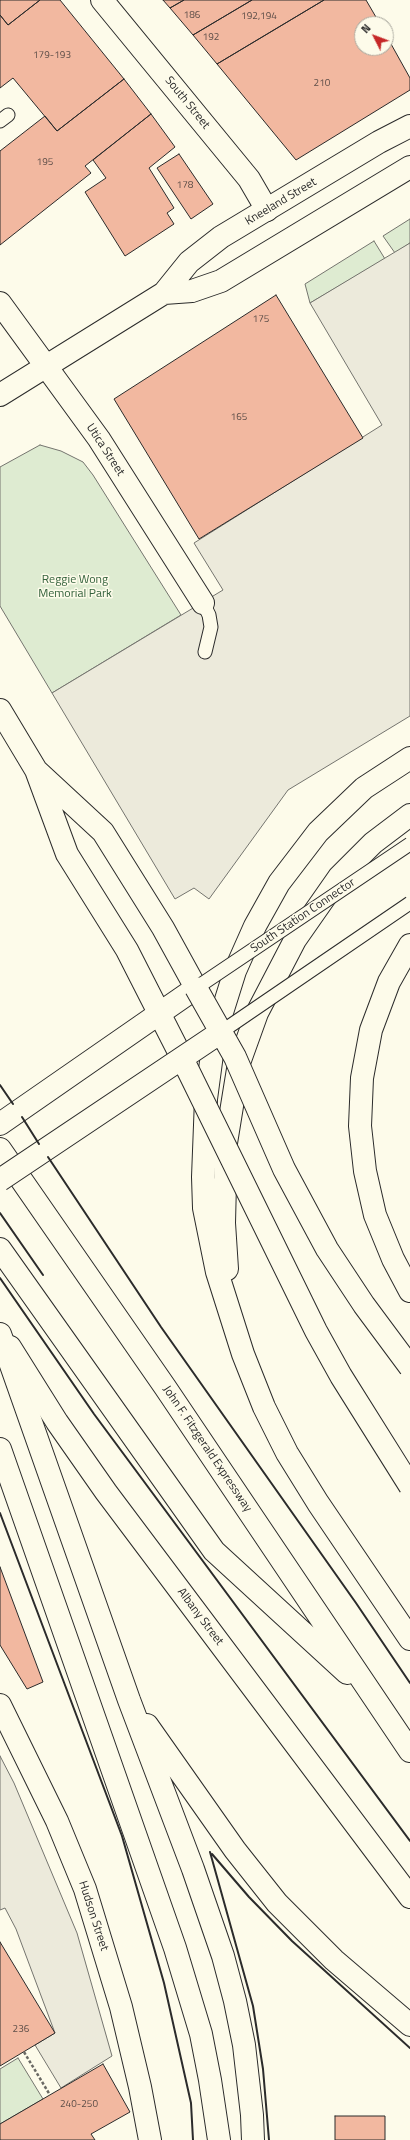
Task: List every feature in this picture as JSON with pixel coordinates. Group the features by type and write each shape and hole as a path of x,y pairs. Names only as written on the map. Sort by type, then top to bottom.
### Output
{"main road":[{"name":"South Street","path":"102,0 249,179 267,210"},
{"name":"Kneeland Street","path":"0,395 164,293 185,267 200,253 221,238 379,142 410,126"},
{"name":"Kneeland Street","path":"164,293 192,291 226,278 410,167"},
{"name":"Utica Street","path":"0,303 99,439 203,603"},
{"path":"0,710 36,770 67,854 127,950 182,1058 316,1331 341,1376 410,1486"},
{"path":"410,758 375,780 348,802 318,832 292,864 267,903 248,940 235,970 224,1004 213,1047 206,1099 203,1177 204,1208 209,1240 217,1272 243,1354 264,1407 287,1453 318,1503 410,1639"},
{"path":"36,770 103,832 163,928 235,1057 284,1169 327,1249 364,1305 410,1367"},
{"path":"243,1354 230,1296 224,1223 226,1143 239,1063 262,1001 309,917 339,877 357,858 390,828 410,815"},
{"path":"410,945 389,982 371,1030 362,1078 360,1126 365,1171 375,1215 390,1252 410,1291"},
{"path":"0,1124 196,988"},
{"path":"0,1180 221,1032"},
{"name":"John F. Fitzgerald Expressway","path":"0,1149 161,1380 410,1751"},
{"path":"0,1249 214,1551 376,1700"},
{"name":"Albany Street","path":"0,1330 57,1422 106,1492 410,1897"},
{"path":"0,1334 129,1700 193,1869 223,1956 235,2001 244,2045 252,2115 253,2140"},
{"path":"0,1449 176,1948 201,2034 219,2140"},
{"path":"129,1700 235,1850 277,1903 334,1960 410,2025"},
{"name":"Hudson Street","path":"0,1705 54,1814 85,1889 124,2021 140,2086 150,2140"}],"lane":[{"path":"203,603 209,614 211,627 205,652"},
{"name":"South Station Connector","path":"196,988 410,844"},
{"path":"221,1032 410,903"}],"path":[{"path":"24,2052 50,2095"}],"green space":[{"path":"410,219 410,243 395,253 383,236"},
{"path":"374,241 385,259 310,303 305,284"},
{"name":"Reggie Wong Memorial Park","path":"40,445 61,451 83,462 93,475 181,615 52,693 0,606 0,467"},
{"path":"18,2058 43,2099 0,2124 0,2069"}],"shaded area":[{"path":"410,243 410,716 288,790 209,899 194,888 175,899 52,693 223,590 194,543 382,425 310,303"},
{"path":"0,1756 14,1783 77,1933 112,2056 61,2088 35,2045 55,2033 16,1929 5,1908 0,1910"}],"building":[{"path":"0,0 40,0 8,25 0,15"},
{"path":"40,0 60,0 124,79 57,131 13,78 0,88 0,15 8,25"},
{"path":"163,0 184,0 170,8"},
{"path":"184,0 252,0 193,35 170,8"},
{"path":"252,0 324,0 217,64 193,35"},
{"path":"324,0 366,0 375,16 354,16 354,56 394,56 394,49 410,78 410,90 296,160 217,64"},
{"path":"124,79 151,114 85,166 91,173 0,245 0,151 45,116 57,131"},
{"path":"151,114 175,147 149,168 174,208 167,213 174,224 125,256 85,192 106,178 93,160"},
{"path":"179,154 213,204 191,219 157,168"},
{"path":"276,295 363,438 199,539 114,399"},
{"path":"0,1567 43,1682 27,1689 0,1645"},
{"path":"0,1942 55,2033 0,2066"},
{"path":"103,2064 130,2112 91,2134 95,2140 0,2140 0,2124"},
{"path":"335,2116 385,2116 385,2140 335,2140"}],"wall":[{"path":"0,1085 13,1104"},
{"path":"22,1117 39,1144"},
{"path":"48,1157 161,1327 356,1603 410,1683"},
{"path":"0,1213 43,1275"},
{"path":"0,1278 94,1414 410,1841"},
{"path":"0,1513 122,1836 164,1983 191,2103 193,2140"},
{"path":"210,1852 253,2006 263,2069 269,2140"},
{"path":"212,1854 249,1897 292,1941 410,2048"}]}
